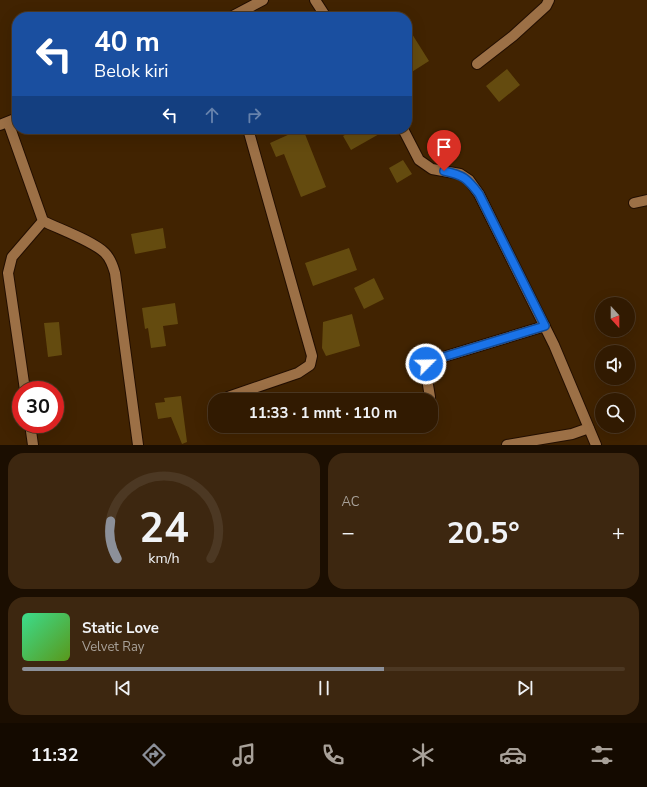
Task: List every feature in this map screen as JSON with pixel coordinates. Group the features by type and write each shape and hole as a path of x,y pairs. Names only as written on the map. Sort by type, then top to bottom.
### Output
{"street":[{"path":"240,12 263,0"},
{"path":"315,0 323,12"},
{"path":"477,64 541,11 546,6 548,0"},
{"path":"8,122 12,133"},
{"path":"12,134 43,221 96,246 105,253 112,264 115,273 138,445"},
{"path":"242,393 298,373 310,365 312,356 249,134"},
{"path":"406,134 419,160 432,168 460,174 469,180 479,194 545,326 596,445"},
{"path":"634,203 647,200"},
{"path":"24,381 8,273 12,256 43,221"},
{"path":"429,393 425,368 430,361 545,326"},
{"path":"507,445 572,434 589,428"},
{"path":"31,433 33,445"}],"building":[{"path":"412,34 429,61 412,72"},
{"path":"507,69 520,85 499,102 486,86"},
{"path":"290,134 305,134 326,187 301,197 284,154 276,157 270,143"},
{"path":"347,134 379,134 351,150 343,136"},
{"path":"403,160 412,174 397,183 389,168"},
{"path":"163,228 166,248 135,254 131,234"},
{"path":"349,248 357,270 313,286 305,263"},
{"path":"374,278 384,299 364,309 354,288"},
{"path":"175,303 178,324 163,326 166,346 151,348 148,328 145,329 142,308"},
{"path":"352,314 360,346 326,356 322,348 323,322"},
{"path":"59,322 62,355 48,357 44,323"},
{"path":"181,396 187,442 182,444 171,417 158,419 155,403 165,402 164,398"}],"route":[{"path":"426,364 430,361 545,326 520,279 479,194 469,180 460,174 444,171"}]}
